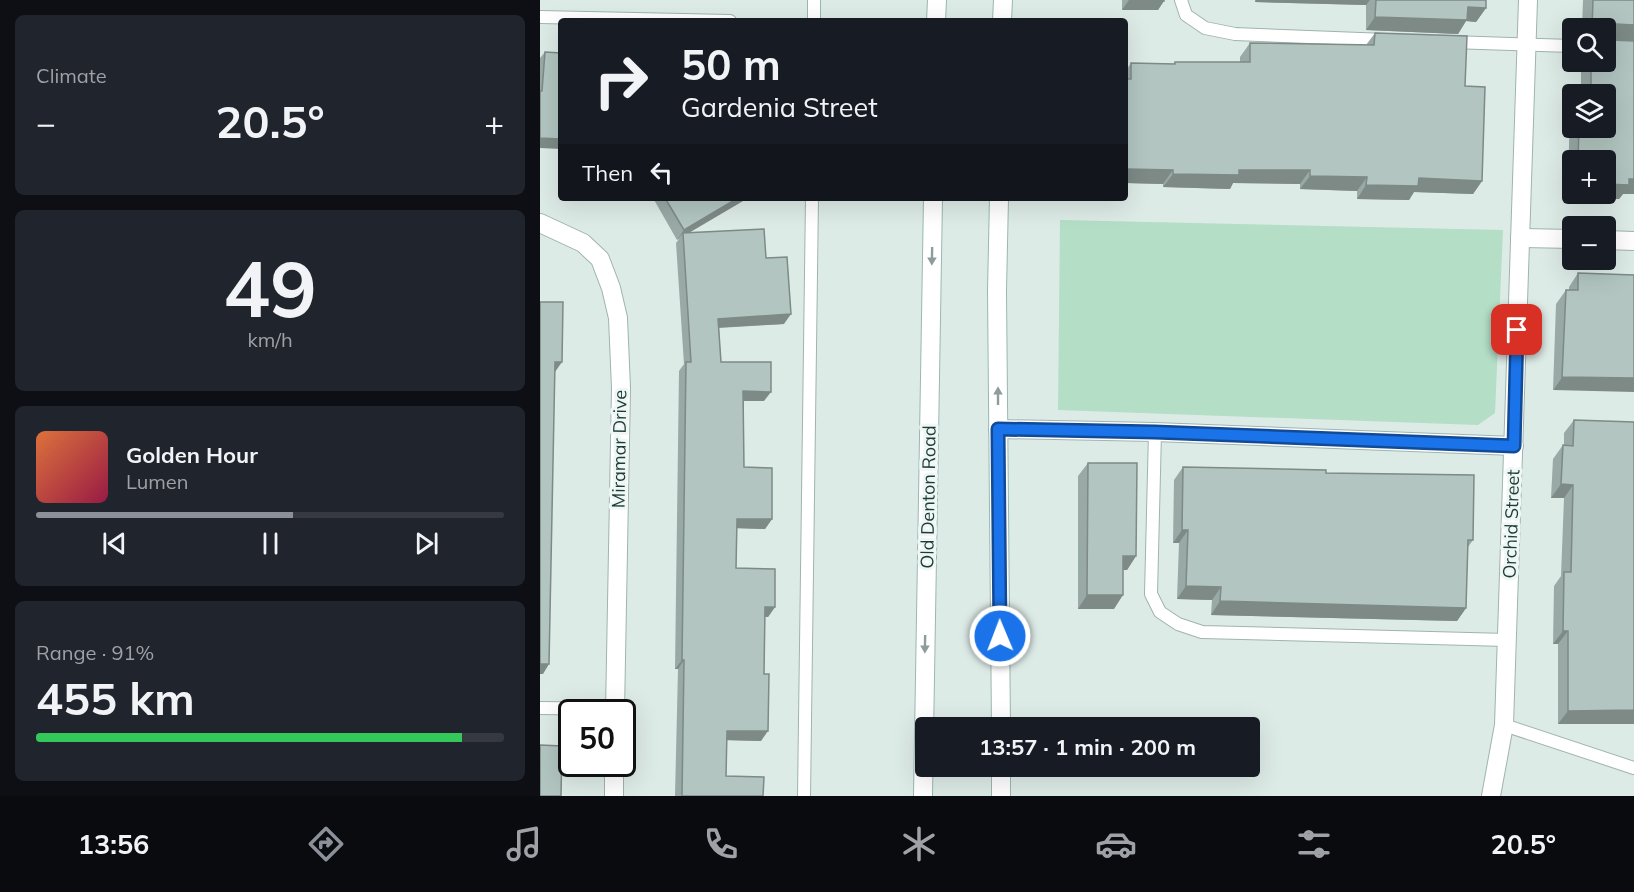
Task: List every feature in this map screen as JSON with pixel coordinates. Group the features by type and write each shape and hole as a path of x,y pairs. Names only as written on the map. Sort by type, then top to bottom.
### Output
{"street":[{"path":"936,18 937,0"},
{"path":"1002,18 1003,0"},
{"name":"Orchid Street","path":"1491,796 1504,725 1528,0"},
{"name":"Old Denton Road","path":"923,796 933,201"},
{"path":"999,201 997,291 1001,717"},
{"name":"Miramar Drive","path":"540,223 583,243 600,259 611,288 618,318 621,388 615,699"},
{"path":"1520,238 1562,239"},
{"path":"1616,240 1634,241"},
{"path":"998,429 1155,432 1514,446"},
{"path":"614,777 614,796"},
{"path":"1001,777 1001,796"}],"lane":[{"path":"814,0 814,18"},
{"path":"1181,0 1186,15 1205,28 1235,34 1396,40"},
{"path":"540,17 588,18"},
{"path":"1443,42 1562,46"},
{"path":"804,796 812,201"},
{"path":"1155,432 1150,594 1160,612 1178,624 1202,632 1507,640"},
{"path":"540,708 558,709"},
{"path":"1504,725 1634,768"}],"green space":[{"path":"1060,220 1503,230 1495,413 1478,425 1058,410"}],"building":[{"path":"1376,0 1486,0 1486,8 1468,7 1467,20 1375,17"},
{"path":"1593,0 1634,0 1634,25 1616,24 1616,18 1592,18"},
{"path":"1375,33 1467,36 1465,86 1485,87 1482,181 1419,178 1418,186 1366,185 1367,177 1310,176 1310,170 1239,170 1239,175 1173,174 1173,170 1128,169 1128,79 1131,79 1131,63 1250,62 1250,43 1374,45"},
{"path":"1616,40 1634,41 1634,179 1629,179 1629,185 1616,184 1616,150 1578,150 1579,138 1616,138 1616,84 1591,84 1591,72 1616,72"},
{"path":"545,52 558,53 558,139 540,138 540,91 542,91"},
{"path":"667,201 733,201 684,230"},
{"path":"764,229 766,258 787,257 791,314 718,319 721,362 771,362 771,392 743,391 744,467 772,468 772,519 737,519 736,568 775,569 775,607 765,607 764,674 769,674 768,731 727,731 726,776 764,777 763,796 682,796 686,362 691,362 683,233"},
{"path":"1578,273 1634,275 1634,378 1562,377 1566,290 1578,290"},
{"path":"540,302 563,302 562,362 555,362 549,664 540,664"},
{"path":"1574,420 1634,422 1634,710 1568,711 1568,631 1563,631 1564,572 1571,572 1573,485 1561,484 1563,445 1573,446"},
{"path":"1088,463 1137,463 1136,556 1123,556 1123,595 1087,595"},
{"path":"1183,467 1326,470 1326,473 1474,475 1473,540 1468,540 1466,608 1220,601 1221,587 1186,586 1188,530 1182,530"},
{"path":"540,745 558,746 558,777 561,777 561,796 540,796"}],"route":[{"path":"1000,636 998,429 1155,432 1514,446 1517,330"}]}
